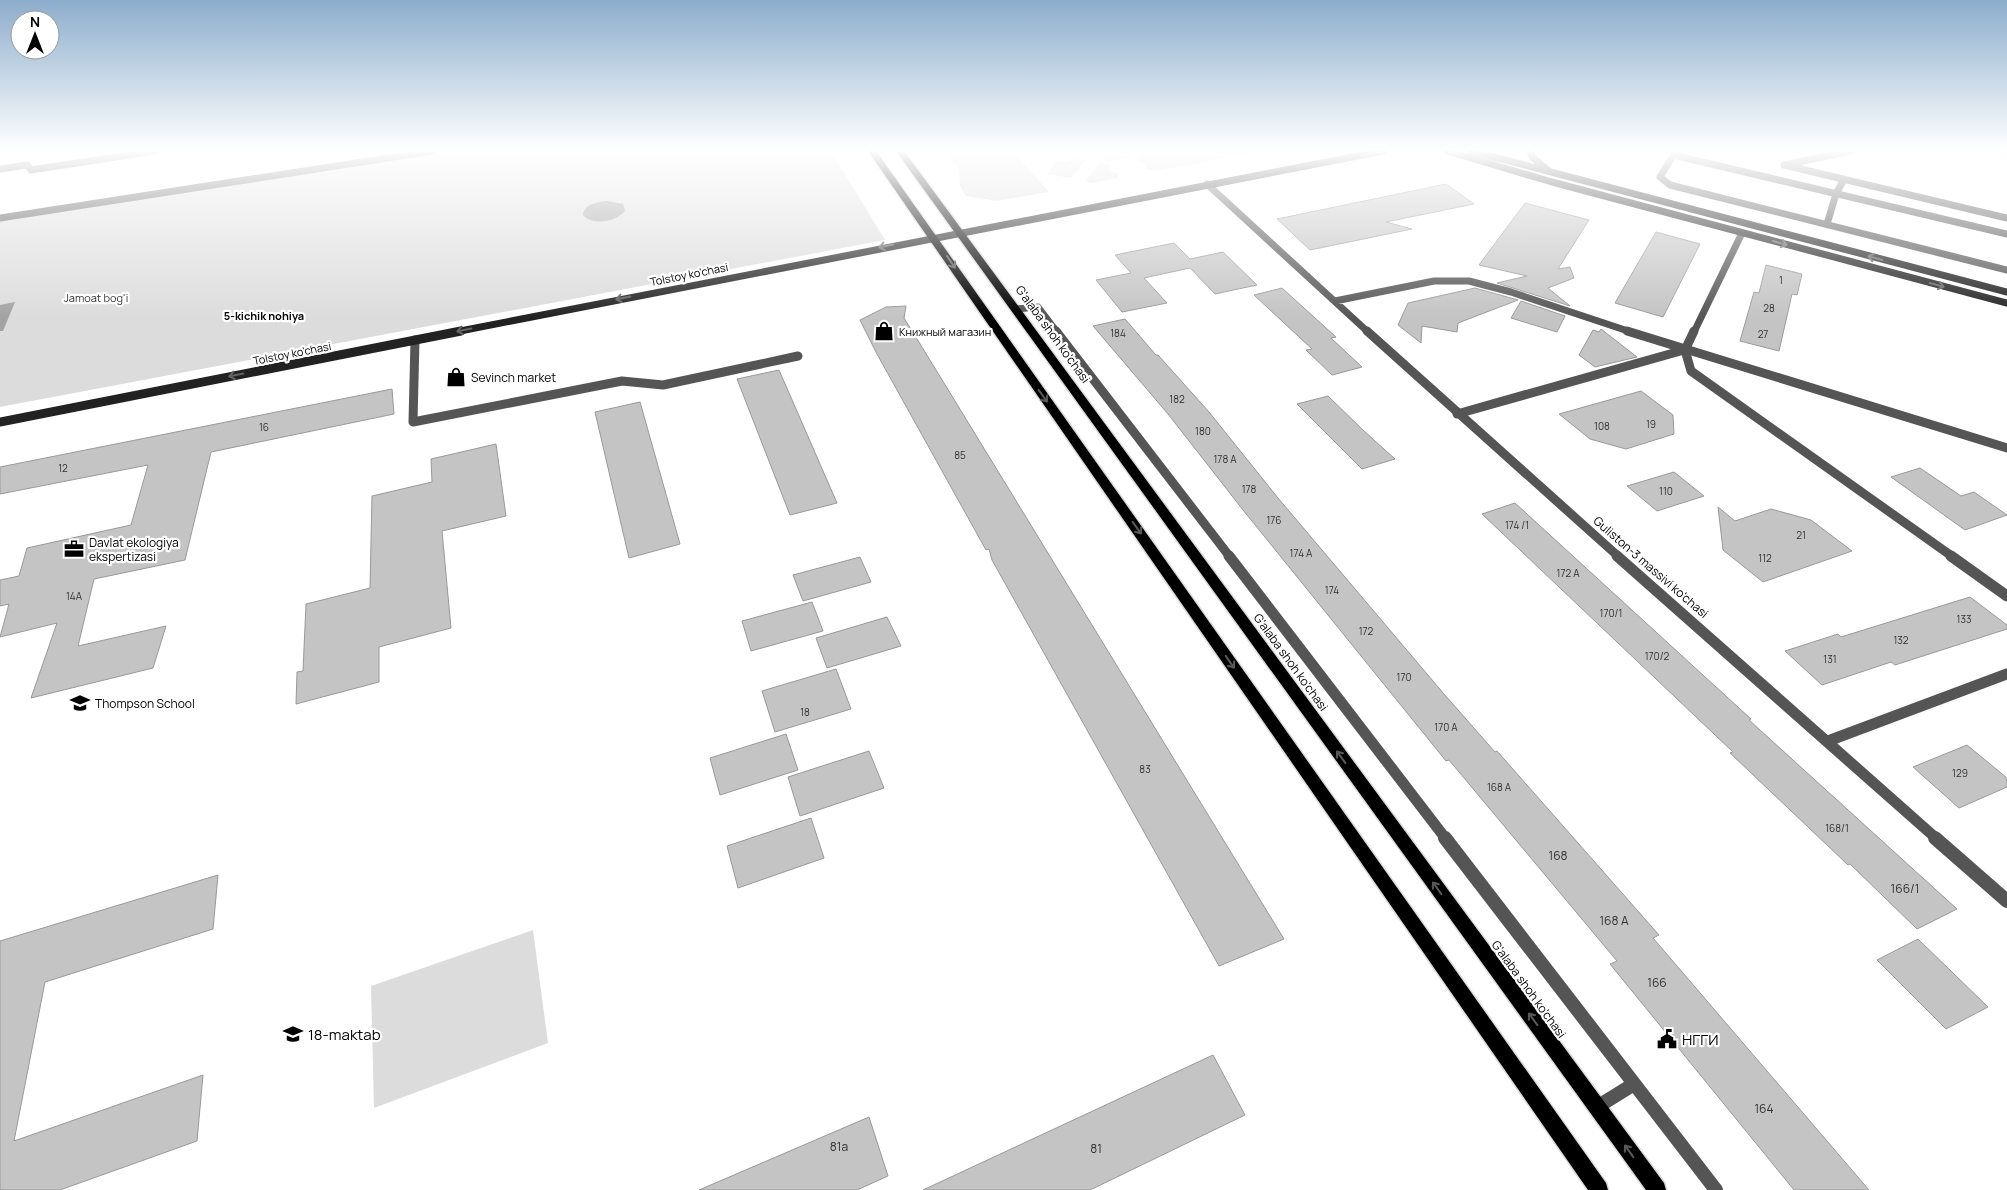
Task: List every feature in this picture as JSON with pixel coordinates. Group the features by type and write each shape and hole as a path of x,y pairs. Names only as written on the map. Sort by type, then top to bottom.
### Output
{"main road":[{"path":"912,207 1016,360 1155,554 1599,1190"},
{"name":"G'alaba shoh ko'chasi","path":"941,207 1657,1190"}],"street":[{"path":"0,218 74,207"},
{"name":"Tolstoy ko'chasi","path":"0,422 1091,207"},
{"name":"Guliston-3 massivi ko'chasi","path":"1231,207 1457,414 2007,901"},
{"path":"1647,207 2007,303"},
{"path":"1680,207 2007,292"},
{"path":"1757,207 2007,270"},
{"path":"1827,224 1832,207"},
{"path":"1890,207 2007,234"},
{"path":"1959,207 2007,218"},
{"path":"1742,233 1685,350 1691,371 2007,596"},
{"path":"1335,301 1426,282 1469,281 1511,292 1685,350 2007,448"},
{"path":"1016,309 1038,307 1716,1190"},
{"path":"415,340 413,422 622,381 662,385 798,356"},
{"path":"1457,414 1685,350"},
{"path":"1828,741 2007,674"},
{"path":"1597,1107 1634,1084"}],"green space":[{"name":"Jamoat bog'i","path":"94,207 865,207 885,240 0,407 0,221"},
{"path":"533,930 548,1043 374,1108 371,986"}],"shaded area":[{"path":"624,207 625,211 610,220 593,221 583,215 586,208"},
{"path":"15,302 3,331 0,331 0,305"}],"building":[{"path":"1337,207 1462,207 1386,222 1412,229 1310,250 1277,219"},
{"path":"1522,207 1538,207 1589,220 1558,269 1570,267 1574,278 1548,288 1570,306 1497,283 1527,276 1479,265"},
{"path":"1656,232 1700,244 1663,317 1615,303"},
{"path":"1174,243 1190,259 1223,252 1257,285 1215,294 1190,268 1144,278 1167,303 1122,312 1096,280 1131,273 1115,255"},
{"path":"1766,265 1802,274 1797,295 1792,294 1779,351 1740,341 1754,292 1759,293"},
{"path":"1282,288 1336,337 1331,338 1362,367 1332,375 1306,350 1312,349 1254,295"},
{"path":"1475,288 1518,300 1458,323 1457,332 1422,326 1421,343 1398,325 1408,303"},
{"path":"1521,301 1565,316 1557,332 1511,318"},
{"path":"906,306 904,318 1284,939 1219,966 992,560 989,549 986,550 877,354 860,320 886,307"},
{"path":"1125,319 1209,412 1278,498 1444,694 1495,752 1497,751 1659,935 1653,938 1869,1190 1794,1190 1610,964 1617,961 1449,760 1446,761 1168,414 1093,326"},
{"path":"1601,329 1637,357 1595,367 1579,355 1593,330 1599,332"},
{"path":"779,370 837,503 790,515 737,379"},
{"path":"392,389 394,414 211,452 185,560 94,579 78,646 166,626 153,668 31,698 57,623 0,637 9,604 0,606 0,580 19,576 27,548 131,525 148,465 0,494 0,467"},
{"path":"1641,391 1673,415 1674,434 1626,449 1590,439 1559,414"},
{"path":"1328,396 1395,459 1362,469 1297,404"},
{"path":"640,402 680,544 629,558 595,412"},
{"path":"496,444 506,516 442,531 451,628 379,647 379,682 296,704 297,672 303,671 306,604 370,588 372,496 432,482 431,459"},
{"path":"1920,468 1961,496 1974,492 2007,515 1965,530 1891,477"},
{"path":"1674,472 1704,496 1657,511 1627,486"},
{"path":"1515,503 1751,719 1749,720 1957,909 1917,929 1730,753 1733,752 1482,514"},
{"path":"1718,507 1735,521 1771,509 1811,520 1852,551 1763,582 1723,550"},
{"path":"860,557 871,582 803,601 793,575"},
{"path":"1970,597 2007,625 2007,629 1895,665 1891,662 1822,685 1785,651 1838,634 1841,637"},
{"path":"812,602 823,631 751,651 742,621"},
{"path":"887,617 901,646 827,668 816,638"},
{"path":"836,669 851,709 775,732 762,691"},
{"path":"786,734 798,770 720,795 710,758"},
{"path":"1967,745 2007,778 2007,787 1959,808 1913,767"},
{"path":"869,751 884,788 800,816 788,777"},
{"path":"811,818 824,858 738,888 727,846"},
{"path":"218,875 213,929 45,982 14,1141 203,1075 197,1141 60,1190 0,1190 0,941"},
{"path":"1918,939 1988,1007 1946,1029 1877,960"},
{"path":"1213,1055 1245,1115 1090,1190 923,1190"},
{"path":"869,1117 888,1176 857,1190 699,1190"}],"place":[{"name":"Книжный магазин","path":"884,331"},
{"name":"Sevinch market","path":"456,377"},
{"name":"Davlat ekologiya ekspertizasi","path":"74,549"},
{"name":"Thompson School","path":"80,703"},
{"name":"18-maktab","path":"293,1034"},
{"name":"НГГИ","path":"1667,1039"}],"district":[{"name":"5-kichik nohiya","path":"264,315"}]}
